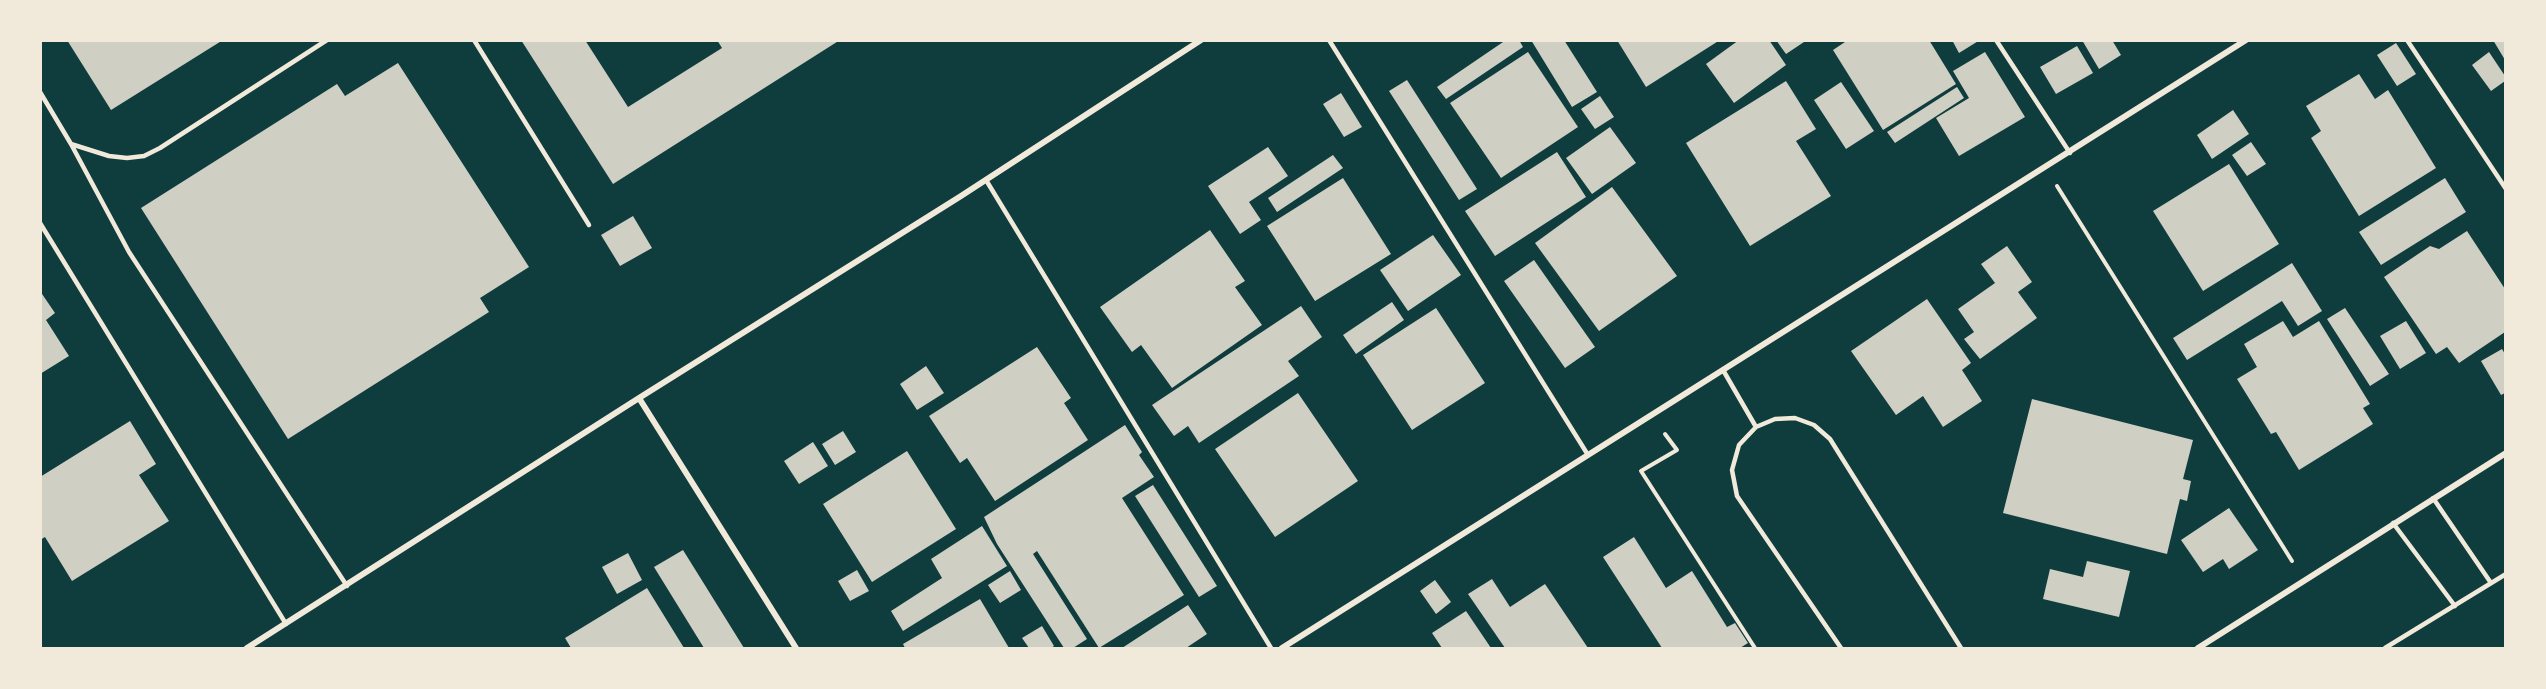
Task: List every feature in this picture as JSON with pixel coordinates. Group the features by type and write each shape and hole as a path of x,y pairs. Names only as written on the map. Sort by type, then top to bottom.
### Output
{"street":[{"path":"247,648 986,180 1201,40"},
{"path":"1282,648 2246,40"},
{"path":"639,398 796,648"},
{"path":"2198,648 2505,453"}],"lane":[{"path":"71,144 109,156 127,158 144,156 160,148 327,40"},
{"path":"474,40 589,225"},
{"path":"1329,40 1588,455"},
{"path":"1996,40 2070,153"},
{"path":"2407,40 2505,189"},
{"path":"40,92 71,144 129,252 347,586"},
{"path":"986,180 1271,648"},
{"path":"40,223 286,624"},
{"path":"1723,370 1756,427"},
{"path":"1841,648 1737,496 1732,470 1739,445 1756,427 1775,419 1795,418 1814,425 1830,439 1961,648"},
{"path":"2433,498 2491,583"},
{"path":"2393,523 2455,606"},
{"path":"2385,648 2505,574"}],"path":[{"path":"2045,168 2304,581"},
{"path":"1650,416 1677,450 1641,471 1755,648"}],"building":[{"path":"67,40 223,40 111,110"},
{"path":"521,40 585,40 628,107 722,48 717,40 840,40 613,184"},
{"path":"1506,40 1519,40 1523,47 1446,99 1437,87"},
{"path":"1531,40 1564,40 1597,92 1572,107"},
{"path":"1617,40 1720,40 1646,87"},
{"path":"1739,40 1769,40 1786,65 1734,103 1706,64"},
{"path":"1776,40 1807,40 1786,54"},
{"path":"1848,40 1929,40 1956,84 1883,130 1833,50"},
{"path":"1952,40 1980,40 1959,53"},
{"path":"2082,40 2112,40 2121,55 2099,69"},
{"path":"2493,40 2505,40 2505,60"},
{"path":"2396,43 2416,74 2397,86 2377,55"},
{"path":"2077,46 2093,73 2056,94 2040,67"},
{"path":"1528,52 1578,127 1501,178 1450,103"},
{"path":"1985,52 2025,117 1959,156 1936,118 1969,98 1953,71"},
{"path":"2489,52 2505,76 2505,81 2491,91 2472,65"},
{"path":"398,63 529,267 480,298 489,312 288,439 141,208 337,84 345,96"},
{"path":"2359,74 2375,99 2388,90 2436,168 2359,216 2311,138 2321,131 2306,106"},
{"path":"1407,80 1477,189 1459,200 1389,91"},
{"path":"1786,81 1816,129 1796,141 1831,196 1750,246 1686,143"},
{"path":"1841,82 1874,131 1846,149 1814,100"},
{"path":"1957,87 1964,98 1895,143 1887,132"},
{"path":"1341,93 1362,127 1344,137 1323,104"},
{"path":"1600,96 1614,117 1595,129 1581,109"},
{"path":"2233,110 2249,134 2212,159 2197,135"},
{"path":"1610,127 1636,163 1592,194 1566,158"},
{"path":"2251,142 2266,164 2247,176 2232,155"},
{"path":"1268,147 1288,176 1249,202 1261,220 1240,234 1208,186"},
{"path":"1557,152 1586,197 1495,256 1465,211"},
{"path":"1333,155 1343,168 1277,212 1268,198"},
{"path":"2229,164 2279,244 2203,291 2153,211"},
{"path":"1343,178 1391,254 1315,301 1267,226"},
{"path":"2445,178 2466,212 2381,265 2359,232"},
{"path":"1612,187 1677,276 1599,331 1535,243"},
{"path":"633,216 652,248 620,266 601,235"},
{"path":"1210,230 1245,281 1235,287 1262,325 1172,388 1141,345 1132,352 1100,307"},
{"path":"2467,231 2505,289 2505,332 2459,363 2447,347 2436,354 2384,277 2430,246 2439,249"},
{"path":"1433,235 1461,275 1408,311 1380,270"},
{"path":"2007,246 2032,282 2018,292 2037,318 1980,359 1964,339 1974,332 1958,309 1995,283 1981,264"},
{"path":"1534,260 1595,347 1565,368 1504,281"},
{"path":"2292,263 2322,311 2298,326 2282,301 2187,360 2173,338"},
{"path":"40,291 55,313 46,320 69,356 40,374"},
{"path":"1927,299 1971,363 1962,370 1982,401 1943,427 1923,396 1896,415 1851,351"},
{"path":"1392,302 1404,320 1356,354 1343,335"},
{"path":"1301,306 1322,337 1288,361 1299,376 1199,443 1188,426 1174,436 1152,405"},
{"path":"1436,308 1485,383 1412,430 1363,355"},
{"path":"2345,308 2389,374 2370,386 2327,319"},
{"path":"2283,321 2293,337 2319,321 2370,404 2363,408 2373,424 2299,470 2276,432 2271,434 2237,379 2257,367 2244,344"},
{"path":"2406,321 2426,353 2400,369 2380,336"},
{"path":"1037,347 1071,398 1064,403 1088,440 995,501 967,458 960,463 929,416"},
{"path":"2502,349 2505,354 2505,393 2501,395 2481,361"},
{"path":"926,366 944,393 917,410 900,384"},
{"path":"1298,393 1358,481 1275,537 1215,449"},
{"path":"2032,399 2193,440 2183,479 2191,481 2187,501 2180,499 2167,554 2003,513"},
{"path":"130,421 156,464 139,475 169,521 72,581 45,537 40,540 40,477"},
{"path":"1125,425 1142,452 1139,455 1154,477 1122,498 1184,595 1099,648 1037,551 1033,554 1087,639 1073,648 1064,648 997,544 984,517"},
{"path":"843,431 856,452 835,465 822,444"},
{"path":"813,442 828,466 799,484 784,461"},
{"path":"907,451 956,529 872,582 823,504"},
{"path":"1153,485 1217,586 1199,597 1135,496"},
{"path":"2229,508 2258,550 2229,569 2223,559 2203,572 2181,540"},
{"path":"982,526 1007,566 903,631 891,611 942,578 931,559"},
{"path":"1634,537 1666,588 1692,571 1727,627 1735,623 1748,643 1740,648 1662,648 1603,557"},
{"path":"683,550 744,648 704,648 654,567"},
{"path":"628,553 642,580 617,594 602,567"},
{"path":"2087,561 2130,571 2119,617 2043,599 2050,569 2083,577"},
{"path":"857,570 869,591 850,601 838,581"},
{"path":"1010,571 1021,590 1000,603 988,585"},
{"path":"1492,579 1510,607 1545,584 1588,648 1505,648 1468,594"},
{"path":"1435,580 1451,602 1436,614 1420,591"},
{"path":"647,588 684,648 571,648 565,638"},
{"path":"980,599 1009,648 905,648 903,644"},
{"path":"1188,605 1207,634 1186,648 1122,648"},
{"path":"1466,611 1491,648 1442,648 1432,633"},
{"path":"1042,626 1054,646 1029,648 1022,638"}]}
